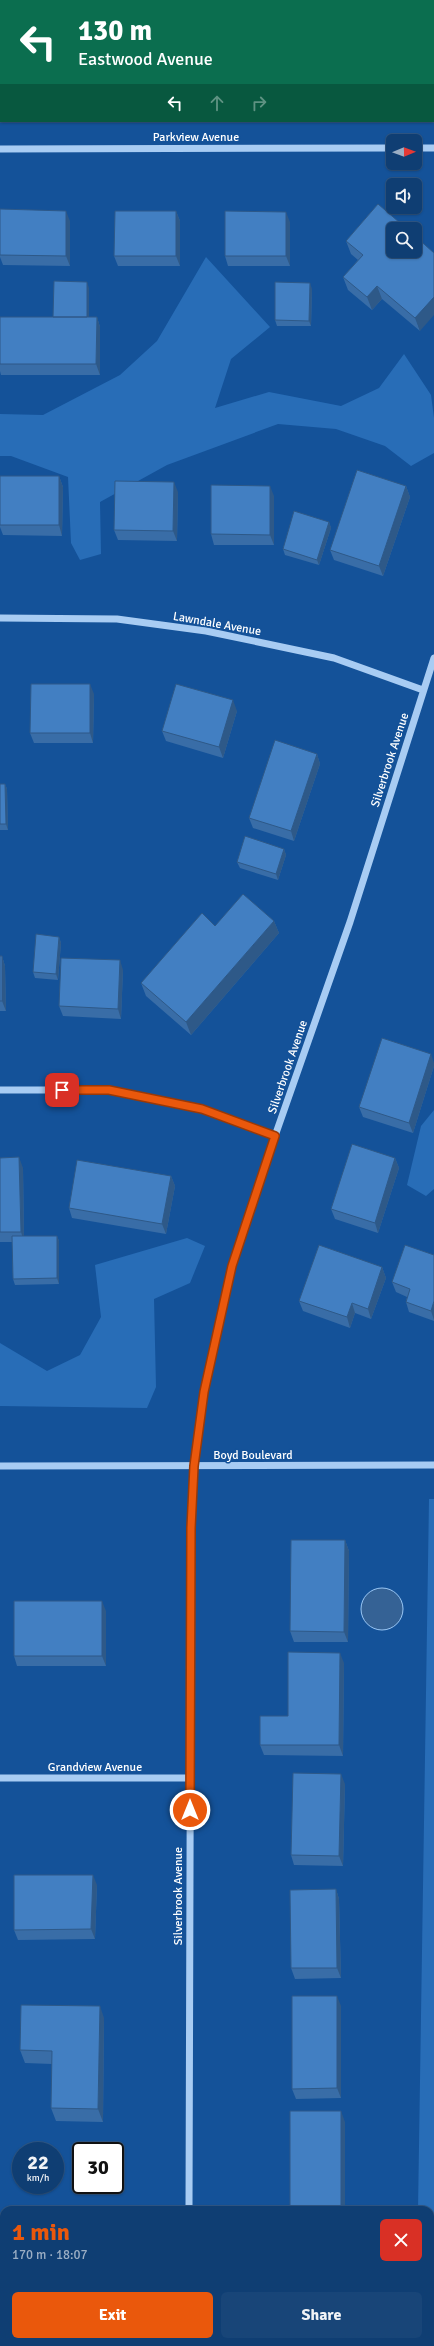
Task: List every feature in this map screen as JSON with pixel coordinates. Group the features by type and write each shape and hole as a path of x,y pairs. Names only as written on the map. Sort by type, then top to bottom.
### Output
{"street":[{"name":"Parkview Avenue","path":"0,149 386,148"},
{"path":"422,148 434,148"},
{"name":"Lawndale Avenue","path":"0,618 117,619 206,631 334,658 423,690"},
{"name":"Silverbrook Avenue","path":"189,2206 191,1528 194,1466 204,1392 232,1266 275,1136 350,922 434,658"},
{"path":"0,1090 109,1090 202,1109 275,1136"},
{"name":"Boyd Boulevard","path":"0,1466 434,1466"},
{"name":"Grandview Avenue","path":"0,1778 190,1778"}],"shaded area":[{"path":"206,257 270,327 231,359 215,408 269,392 341,406 379,388 404,354 431,395 434,418 434,453 411,466 385,446 336,429 278,424 167,465 100,502 101,554 80,560 71,543 68,477 11,456 0,456 0,414 43,415 120,375 157,341"},
{"path":"434,1110 434,1189 426,1196 407,1185 421,1126"},
{"path":"187,1238 205,1246 190,1283 154,1299 156,1387 147,1408 0,1406 0,1343 47,1371 80,1355 101,1317 95,1265"},
{"path":"429,1499 434,1499 434,2206 418,2206"},
{"path":"382,1588 397,1594 403,1609 397,1624 382,1630 367,1624 361,1609 367,1594"}],"building":[{"path":"378,204 386,211 386,214 390,214 399,222 386,222 386,258 422,258 422,242 434,253 434,297 415,318 377,286 367,297 343,277 363,255 346,241"},
{"path":"0,209 66,211 66,256 0,255"},
{"path":"115,211 176,211 176,256 114,256"},
{"path":"225,211 286,212 286,256 225,256"},
{"path":"54,281 87,282 87,317 53,317"},
{"path":"275,282 310,283 309,321 275,320"},
{"path":"0,317 97,317 96,364 0,364"},
{"path":"357,470 406,486 379,566 330,550"},
{"path":"0,476 59,476 59,525 0,525"},
{"path":"115,481 174,482 173,531 114,530"},
{"path":"211,485 270,486 270,535 211,534"},
{"path":"294,511 329,522 317,560 283,549"},
{"path":"31,684 90,684 90,733 30,733"},
{"path":"176,684 233,700 219,747 162,731"},
{"path":"275,740 317,754 291,831 249,818"},
{"path":"0,784 5,784 6,824 0,824"},
{"path":"245,836 284,849 276,874 237,862"},
{"path":"243,894 274,921 186,1022 141,983 202,913 215,926"},
{"path":"36,934 59,937 56,974 33,972"},
{"path":"0,956 2,956 2,1001 0,1001"},
{"path":"61,958 120,960 118,1009 59,1006"},
{"path":"382,1038 431,1054 409,1123 359,1107"},
{"path":"352,1144 395,1158 375,1223 331,1209"},
{"path":"19,1157 21,1232 0,1232 0,1158"},
{"path":"77,1160 171,1176 162,1224 69,1208"},
{"path":"12,1236 57,1236 57,1278 13,1279"},
{"path":"319,1245 382,1267 368,1309 352,1303 347,1317 299,1301"},
{"path":"405,1245 434,1255 434,1301 431,1311 406,1302 410,1289 392,1282"},
{"path":"291,1540 345,1540 344,1632 290,1631"},
{"path":"14,1601 102,1601 102,1656 14,1656"},
{"path":"288,1652 340,1653 339,1745 260,1745 260,1716 288,1716"},
{"path":"293,1773 341,1774 339,1856 291,1855"},
{"path":"14,1875 93,1875 91,1929 14,1930"},
{"path":"336,1889 337,1968 291,1968 290,1890"},
{"path":"292,1996 337,1996 337,2088 292,2089"},
{"path":"21,2005 100,2006 98,2109 51,2108 52,2051 20,2050"},
{"path":"290,2111 341,2111 341,2206 290,2206"}],"route":[{"path":"62,1090 109,1090 202,1109 275,1136 232,1266 204,1392 194,1466 191,1528 190,1810"}]}
